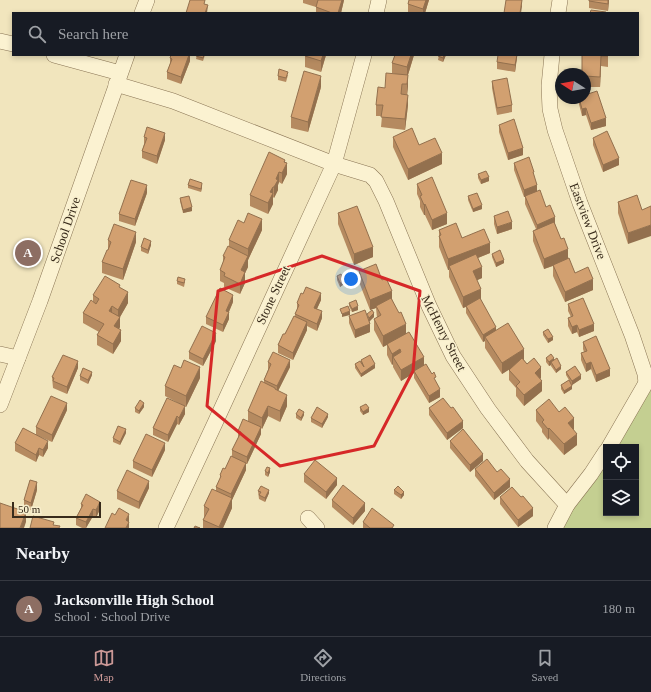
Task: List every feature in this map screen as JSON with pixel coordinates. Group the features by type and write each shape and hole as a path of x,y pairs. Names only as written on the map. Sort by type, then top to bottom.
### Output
{"street":[{"path":"142,12 147,0"},
{"path":"376,12 379,0"},
{"path":"558,12 560,0"},
{"path":"0,41 12,44"},
{"name":"McHenry Street","path":"57,56 334,164 370,175 376,181 429,306 453,356 488,409 527,461 567,505"},
{"name":"School Drive","path":"0,405 40,301 127,56"},
{"name":"Stone Street","path":"166,528 334,164 364,56"},
{"name":"Eastview Drive","path":"552,56 549,86 550,109 554,130 580,203 649,382"},
{"path":"0,354 18,358"},
{"path":"611,444 649,382"},
{"path":"555,528 567,505 603,456"}],"highlighted area":[{"path":"322,256 420,291 413,371 374,446 280,466 207,406 218,291"}],"green space":[{"path":"651,382 651,528 555,528 603,455 603,516 639,516 639,444 610,444"}],"building":[{"path":"190,0 205,0 204,4 208,5 205,12 186,12"},
{"path":"318,0 342,0 338,12 329,12 316,7"},
{"path":"409,0 426,0 423,9 408,4"},
{"path":"506,0 522,0 520,12 504,12"},
{"path":"608,0 608,4 589,1"},
{"path":"591,10 606,12 590,12"},
{"path":"171,56 189,56 181,77 167,72 172,59 170,58"},
{"path":"305,56 323,56 321,61"},
{"path":"395,56 411,56 407,67 392,63"},
{"path":"498,56 517,56 515,65 497,62"},
{"path":"582,56 601,56 600,77 591,76 591,68 582,68"},
{"path":"279,69 288,72 286,78 278,76"},
{"path":"304,71 321,76 308,122 291,117"},
{"path":"386,73 408,75 407,84 402,84 401,94 408,95 405,119 381,117 383,105 376,105 378,87 385,88"},
{"path":"507,78 512,105 497,108 492,81"},
{"path":"597,91 606,118 591,123 586,108 582,109 581,104 591,104 591,93"},
{"path":"514,119 523,148 508,153 499,125"},
{"path":"147,127 165,133 157,156 142,151 147,138 144,137"},
{"path":"412,128 419,145 435,138 442,153 408,169 393,137"},
{"path":"607,131 619,158 603,165 593,138"},
{"path":"269,152 285,160 284,162 287,163 282,173 279,172 276,179 278,180 270,192 273,193 268,203 250,195"},
{"path":"529,157 537,185 524,190 514,163"},
{"path":"486,171 489,177 481,180 478,174"},
{"path":"432,177 447,213 432,220 420,196 422,195 417,184"},
{"path":"190,179 202,183 201,189 188,185"},
{"path":"131,180 147,185 135,219 119,214"},
{"path":"540,190 546,207 550,205 555,217 537,225 525,196"},
{"path":"477,193 482,205 473,209 468,196"},
{"path":"637,195 642,210 651,206 651,225 628,233 618,202"},
{"path":"189,196 192,207 183,210 180,198"},
{"path":"357,206 373,247 354,254 338,213"},
{"path":"508,211 512,222 497,227 494,216"},
{"path":"248,213 262,219 248,249 229,240 238,220 244,223"},
{"path":"554,222 561,239 564,238 568,249 544,259 533,231"},
{"path":"456,223 462,238 484,229 490,243 448,259 439,236 441,235 439,230"},
{"path":"114,224 136,232 123,269 102,262 111,242 108,240"},
{"path":"144,238 151,241 148,250 141,247"},
{"path":"228,246 248,256 241,270 245,272 240,284 224,276 225,273 220,270 225,257 223,256"},
{"path":"500,250 504,260 496,263 492,254"},
{"path":"476,254 482,267 473,271 481,289 463,297 449,266"},
{"path":"569,258 575,273 588,267 593,279 565,292 553,265"},
{"path":"376,264 382,280 386,278 392,291 370,300 359,271"},
{"path":"341,274 344,281 340,283 337,276"},
{"path":"105,276 128,292 118,310 112,306 109,311 120,317 114,326 121,330 113,344 97,335 104,324 83,313 91,300 96,304 99,299 93,295"},
{"path":"178,277 185,279 184,283 177,281"},
{"path":"306,287 321,293 314,308 322,311 317,324 295,314 299,305 297,303 301,293 303,294"},
{"path":"220,288 233,295 226,311 229,312 223,325 206,317"},
{"path":"391,298 399,313 401,312 406,324 383,336 374,319 381,315 376,306"},
{"path":"480,298 496,327 483,335 466,306"},
{"path":"583,298 594,324 579,330 577,325 572,327 568,318 573,316 568,304"},
{"path":"356,300 358,306 352,309 349,303"},
{"path":"348,306 350,311 342,314 340,309"},
{"path":"365,310 370,324 355,330 349,316"},
{"path":"372,310 374,313 369,318 367,314"},
{"path":"294,316 307,322 293,353 278,345"},
{"path":"508,323 524,349 502,363 485,337"},
{"path":"202,326 216,333 203,359 189,352"},
{"path":"548,329 553,337 548,339 543,332"},
{"path":"409,332 424,357 401,370 393,357 401,352 400,349 392,354 387,344"},
{"path":"596,336 610,369 596,375 591,362 586,364 581,353 587,351 583,342"},
{"path":"273,352 290,360 277,386 264,380 271,364 268,362"},
{"path":"551,354 554,358 549,362 546,358"},
{"path":"63,355 78,361 67,387 53,381 54,378 52,377"},
{"path":"370,355 375,364 361,374 355,364 360,361 364,367 361,360"},
{"path":"522,358 527,364 534,358 541,367 535,373 542,381 524,395 516,386 520,382 509,370"},
{"path":"557,358 561,366 556,370 551,362"},
{"path":"184,360 200,367 186,396 165,386 174,365 181,368"},
{"path":"426,364 432,374 434,372 436,377 434,378 440,389 429,396 414,371"},
{"path":"575,366 581,375 572,381 566,372"},
{"path":"83,368 92,372 88,380 80,376"},
{"path":"569,380 572,386 564,391 561,385"},
{"path":"261,381 287,395 280,411 268,406 262,418 248,411"},
{"path":"51,396 67,403 52,435 36,427"},
{"path":"167,398 185,406 179,418 177,416 168,435 153,428"},
{"path":"443,398 451,408 453,407 463,421 447,433 429,408"},
{"path":"549,399 559,412 565,407 574,418 568,423 577,434 564,444 542,422 544,420 536,410"},
{"path":"140,400 144,403 139,411 135,408"},
{"path":"366,404 369,408 363,412 360,407"},
{"path":"317,407 328,414 322,424 311,418"},
{"path":"299,409 304,412 301,418 296,414"},
{"path":"243,419 261,427 247,457 232,450 241,432 238,431"},
{"path":"118,426 126,429 120,442 113,438"},
{"path":"23,428 48,441 43,450 39,448 36,455 15,443"},
{"path":"463,429 483,454 470,465 450,441"},
{"path":"146,434 165,443 152,470 133,461"},
{"path":"231,456 246,463 231,494 216,487 223,468 225,469"},
{"path":"487,459 497,472 501,469 510,479 494,493 475,469"},
{"path":"315,460 337,478 326,492 304,474"},
{"path":"267,467 270,468 268,473 265,471"},
{"path":"127,470 149,481 139,502 117,491"},
{"path":"30,480 37,482 31,503 24,500"},
{"path":"343,485 365,503 353,518 332,500"},
{"path":"261,486 269,490 265,498 259,495 261,492 258,491"},
{"path":"398,486 404,492 401,495 394,490"},
{"path":"512,487 521,497 523,496 533,508 518,520 500,497"},
{"path":"212,489 232,498 219,527 203,520 209,509 204,506"},
{"path":"86,494 100,502 96,510 93,509 86,522 76,518 83,505 81,504"},
{"path":"0,503 26,512 20,528 0,528"},
{"path":"119,508 129,514 126,520 129,522 126,528 105,528 112,513 115,515"},
{"path":"372,508 394,525 392,528 370,528 363,522"},
{"path":"33,516 54,522 53,525 60,526 59,528 30,528"}],"place":[{"name":"Jacksonville High School","path":"28,253"}]}
